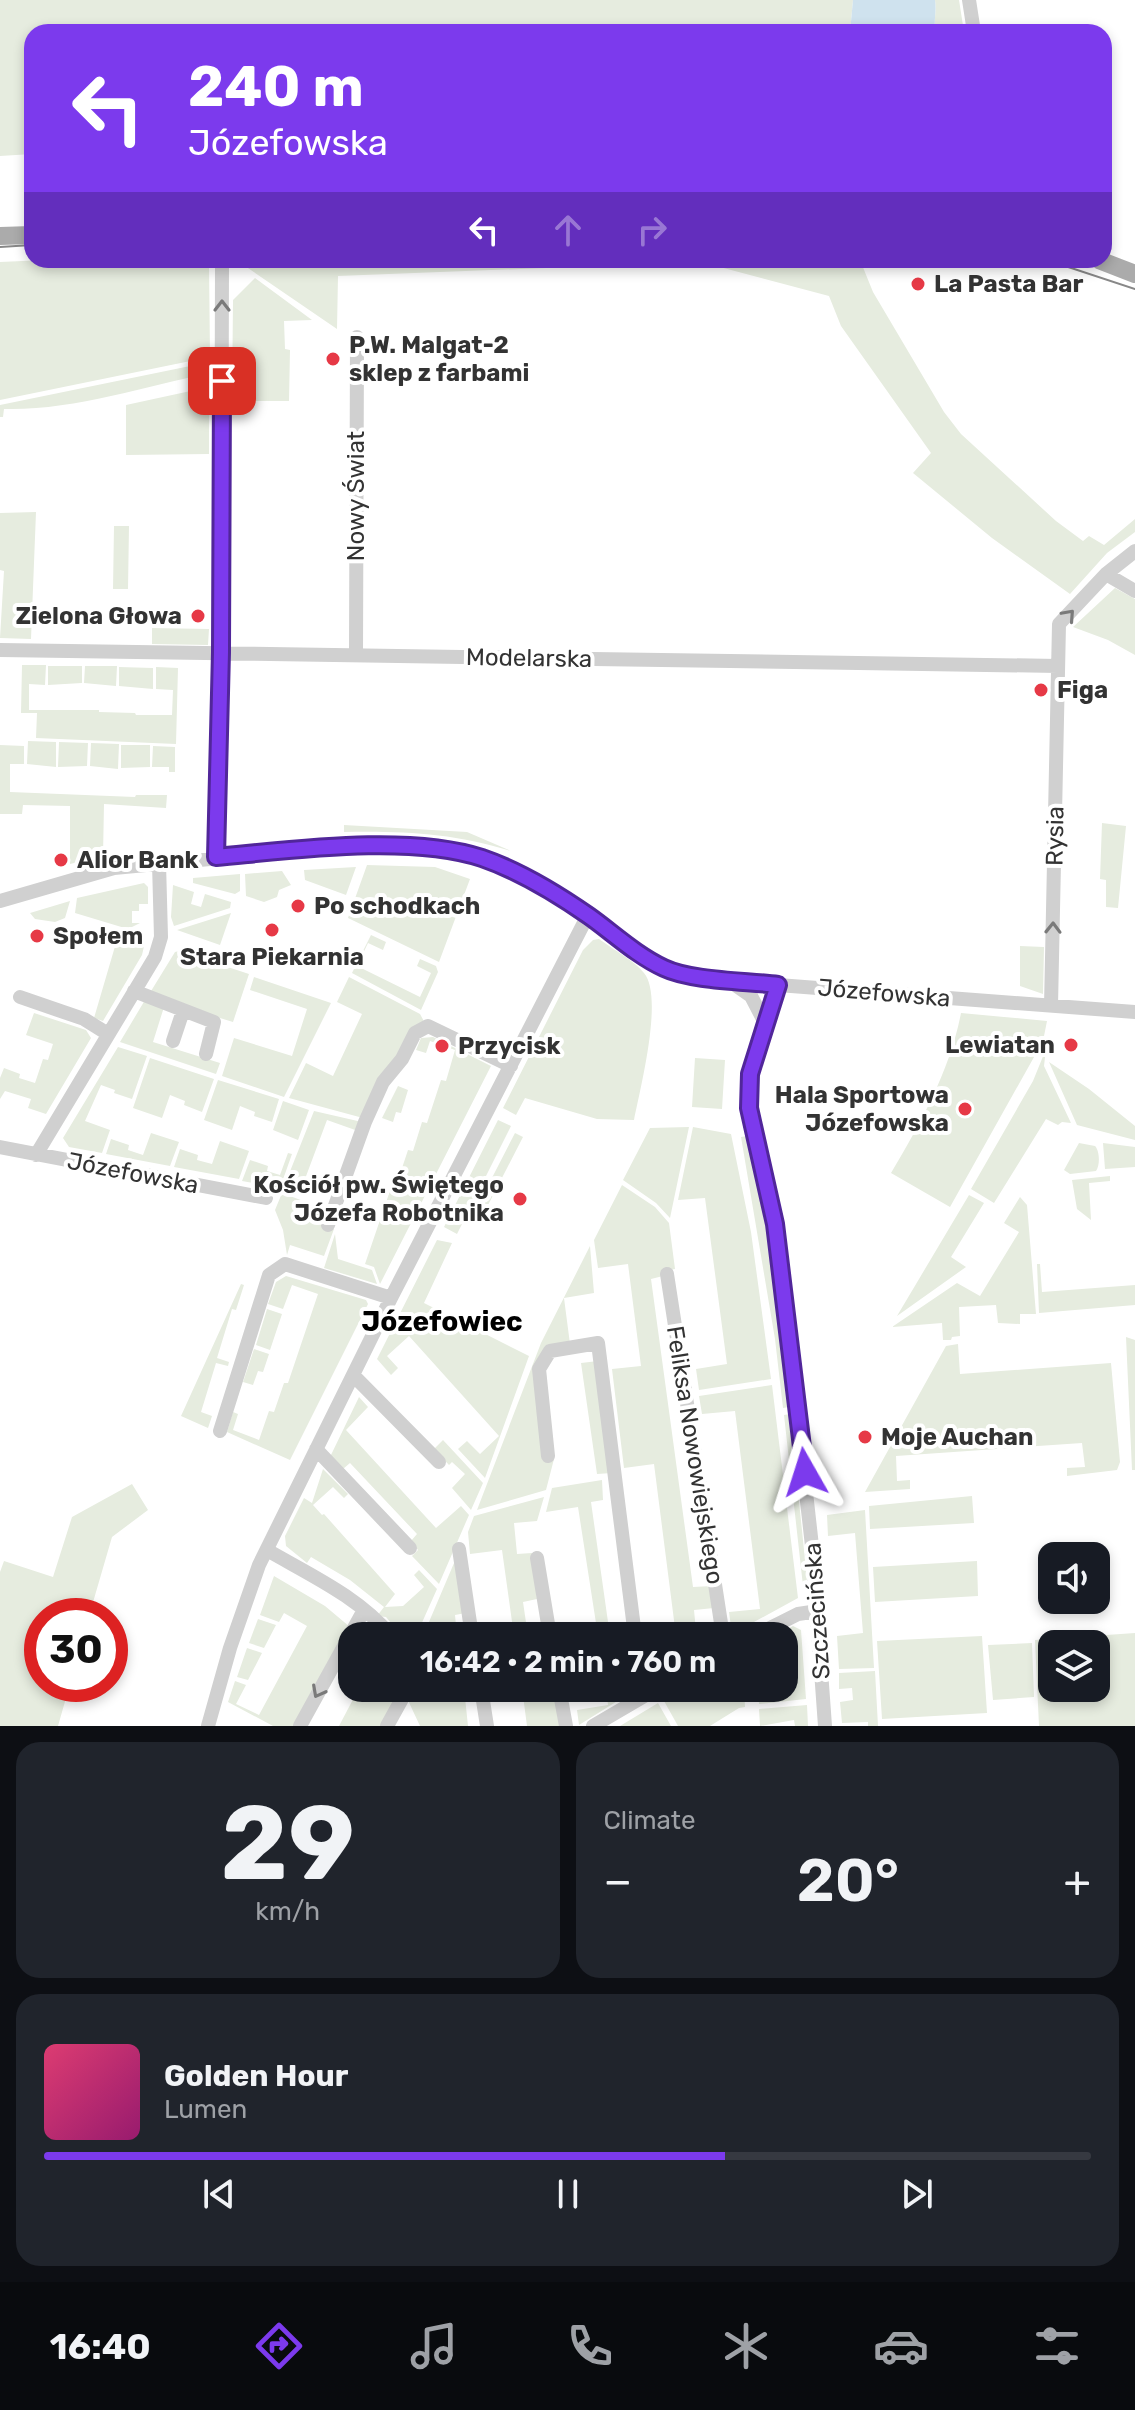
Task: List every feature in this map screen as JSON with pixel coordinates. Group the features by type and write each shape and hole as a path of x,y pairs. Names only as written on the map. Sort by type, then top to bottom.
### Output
{"main road":[{"path":"0,236 24,235"},
{"path":"1112,265 1135,274"}],"street":[{"path":"969,0 973,24"},
{"path":"216,857 221,652 222,268"},
{"name":"Nowy Świat","path":"356,655 357,337"},
{"name":"Rysia","path":"1051,1006 1059,624 1106,574 1135,551"},
{"path":"1106,574 1135,591"},
{"name":"Modelarska","path":"0,650 1058,666"},
{"name":"Józefowska","path":"0,901 114,868 340,847 414,846 482,858 518,874 588,915 666,969 778,985 1135,1012"},
{"path":"36,1155 155,957 161,937 159,863"},
{"path":"208,1726 230,1648 267,1550 391,1298 588,915"},
{"path":"728,979 751,996 765,1023"},
{"name":"Szczecińska","path":"778,985 750,1074 749,1108 768,1182 780,1260 818,1611 825,1726"},
{"path":"134,991 216,1024 206,1054"},
{"path":"20,997 91,1022 108,1034"},
{"path":"173,1041 183,1011"},
{"path":"328,1225 365,1122 383,1082 402,1059 415,1033 428,1026 511,1066"},
{"name":"Józefowska","path":"0,1147 266,1198"},
{"path":"220,1431 269,1275 285,1264 391,1298"},
{"name":"Feliksa Nowowiejskiego","path":"667,1274 721,1622"},
{"path":"548,1456 539,1369 542,1361 550,1351 598,1343 633,1622"},
{"path":"353,1375 439,1462"},
{"path":"316,1449 410,1548"},
{"path":"459,1549 470,1622"},
{"path":"267,1550 329,1585 376,1622"},
{"path":"537,1558 548,1622"},
{"path":"300,1726 364,1610"},
{"path":"782,1622 798,1614 818,1611"},
{"path":"387,1726 400,1702"},
{"path":"483,1702 487,1726"},
{"path":"562,1702 566,1726"},
{"path":"593,1726 628,1702"}],"shaded area":[{"path":"0,0 853,0 851,24 24,24 24,154 0,156"},
{"path":"935,0 959,0 963,24 935,24"},
{"path":"24,261 24,268 209,268 210,357 0,400 0,262"},
{"path":"248,268 545,268 338,276 337,329"},
{"path":"724,268 863,268 873,292 944,412 961,434 1056,521 1083,541 1089,536 1104,545 1135,519 1135,532 1107,553 1070,594 992,538 913,473 931,453 841,326 829,296"},
{"path":"255,278 312,320 284,321 285,349 290,350 289,401 232,401 233,300"},
{"path":"200,364 209,373 81,402 4,409 3,417 0,417 0,405"},
{"path":"209,387 209,454 126,455 126,405"},
{"path":"36,512 31,639 0,638 4,571 0,570 0,513"},
{"path":"114,526 129,526 128,589 113,589"},
{"path":"1115,588 1135,599 1135,655 1108,640 1073,627"},
{"path":"152,628 209,629 208,645 152,644"},
{"path":"22,665 46,665 45,685 29,684 29,710 99,710 136,715 172,715 173,690 156,689 156,667 178,668 176,744 36,738 37,713 21,713"},
{"path":"48,666 82,666 82,683 48,685"},
{"path":"85,666 117,666 116,686 84,683"},
{"path":"119,667 153,668 153,689 119,686"},
{"path":"28,741 56,742 56,767 27,764"},
{"path":"59,742 88,743 87,766 58,767"},
{"path":"91,743 119,744 118,769 90,766"},
{"path":"0,745 24,746 24,764 10,764 10,792 135,797 167,795 166,808 104,804 103,856 70,864 70,806 23,805 22,814 0,814"},
{"path":"121,745 150,745 150,767 121,768"},
{"path":"153,746 175,747 175,772 169,772 169,767 152,767"},
{"path":"1102,823 1126,826 1118,908 1106,907 1106,880 1100,879"},
{"path":"344,825 467,832 511,851 428,834 344,832"},
{"path":"367,865 435,867 470,879 439,962 348,918"},
{"path":"356,867 346,895 305,880 304,870"},
{"path":"282,871 291,885 279,890 277,897 264,902 246,896 245,874"},
{"path":"240,874 240,891 235,894 193,883 193,878"},
{"path":"144,883 148,887 148,904 139,904 139,911 132,911 132,923 140,923 128,929 75,913 77,898"},
{"path":"173,885 194,892 191,904 201,907 205,894 231,902 230,908 174,926 171,917"},
{"path":"70,901 65,918 55,922 35,919 30,913"},
{"path":"231,913 220,945 177,930"},
{"path":"371,935 386,942 383,950 368,943 357,966 420,997 431,973 417,966 420,959 436,966 438,972 421,1010 352,973"},
{"path":"123,936 145,942 142,955 103,1021 94,1018 116,943"},
{"path":"599,939 640,969 650,985 649,1044 634,1120 597,1119 525,1098 516,1115 503,1108 583,950 593,940"},
{"path":"1020,946 1044,947 1043,994 1020,986"},
{"path":"175,952 249,974 233,1022 148,996"},
{"path":"254,977 331,1003 284,1097 222,1076 234,1038 292,1056 307,1009 250,990"},
{"path":"349,977 420,1014 426,1025 363,1118 289,1098 306,1063 333,1076 362,1014 337,1002"},
{"path":"145,1000 164,1007 153,1042 220,1063 216,1074 120,1042"},
{"path":"34,1013 86,1030 91,1038 46,1114 28,1108 31,1099 5,1091 0,1099 0,1078 4,1068 20,1074 19,1078 35,1083 43,1059 48,1060 53,1044 26,1035"},
{"name":"Hala Sportowa Józefowska","path":"961,1013 1047,1021 1043,1041 950,1207 891,1173 933,1096 950,1055"},
{"path":"433,1037 491,1066 380,1284 374,1267 365,1264 394,1179 398,1180 408,1150 413,1151 422,1122 427,1123 441,1080 446,1081 455,1050 430,1041 426,1053 416,1050 421,1038"},
{"path":"118,1047 147,1056 132,1099 101,1085 85,1121 110,1130 102,1153 69,1147 63,1138"},
{"path":"1046,1049 1044,1066 1071,1123 1058,1125 1046,1119 994,1203 971,1189 1033,1081"},
{"path":"150,1058 214,1079 202,1112 170,1095 162,1118 133,1108"},
{"path":"695,1058 725,1060 722,1109 692,1107"},
{"path":"1049,1062 1135,1126 1135,1140 1077,1125"},
{"path":"218,1080 279,1099 272,1122 254,1116 255,1112 240,1106 232,1130 204,1120"},
{"path":"398,1086 408,1090 401,1113 396,1112 393,1122 382,1118"},
{"path":"283,1101 309,1110 298,1140 273,1130"},
{"path":"314,1111 362,1122 358,1131 327,1120 299,1195 283,1189"},
{"path":"498,1120 511,1126 457,1234 444,1227"},
{"path":"689,1127 670,1218 656,1203 623,1180 650,1128"},
{"path":"693,1127 731,1134 751,1232 771,1379 699,1390 696,1369 727,1364 705,1198 678,1200"},
{"path":"151,1133 179,1142 170,1166 106,1154 111,1139 129,1145 128,1150 143,1155"},
{"path":"515,1133 523,1137 486,1209 478,1205"},
{"path":"747,1136 768,1227 789,1407 783,1408 775,1339 741,1137"},
{"path":"220,1141 249,1151 239,1179 174,1167 180,1149 198,1155 197,1160 212,1164"},
{"path":"1079,1143 1097,1148 1099,1158 1096,1171 1070,1174 1064,1170"},
{"path":"1103,1143 1135,1147 1135,1167 1105,1169"},
{"path":"288,1153 292,1154 280,1188 242,1181 250,1160 268,1166 267,1171 280,1175"},
{"path":"1110,1176 1110,1181 1089,1183 1091,1220 1077,1209 1072,1180"},
{"path":"622,1185 655,1207 669,1223 675,1269 663,1271 663,1276 651,1279 693,1587 712,1586 714,1608 694,1610 695,1622 674,1622 654,1464 624,1468 612,1369 641,1366 628,1264 598,1268 594,1240"},
{"path":"282,1193 330,1211 326,1226 334,1229 324,1256 290,1245 287,1255 283,1230 275,1210"},
{"path":"969,1195 984,1203 951,1257 966,1267 897,1316"},
{"path":"1020,1197 1027,1205 1036,1314 1020,1314 1020,1324 998,1323 996,1305 959,1307 960,1336 951,1340 943,1340 942,1323 892,1327 957,1283 980,1296 1019,1232 1004,1223"},
{"path":"335,1234 338,1259 372,1270 377,1284 324,1268"},
{"path":"437,1240 452,1243 424,1303 529,1356 485,1478 458,1449 467,1441 480,1454 499,1436 409,1336 387,1356 398,1368 391,1375 377,1359"},
{"path":"590,1246 594,1293 564,1298 570,1344 544,1353 554,1459 546,1490 477,1510 541,1343"},
{"path":"1037,1264 1040,1264 1042,1292 1135,1285 1135,1305 1039,1313"},
{"path":"286,1276 366,1300 368,1304 290,1460 227,1432 233,1412 238,1414 233,1430 259,1440 269,1411 274,1412 284,1383 288,1383 318,1294 292,1285 283,1309 268,1304 276,1282"},
{"path":"241,1284 244,1285 236,1310 232,1309 217,1358 229,1362 228,1366 216,1363 201,1412 212,1416 208,1428 181,1416"},
{"path":"267,1309 282,1314 270,1350 256,1345"},
{"path":"1126,1337 1135,1340 1135,1470 1132,1470"},
{"path":"958,1344 960,1374 1111,1363 1120,1462 1117,1470 1067,1476 1067,1468 1085,1467 1082,1443 896,1456 897,1481 910,1480 910,1489 865,1492 946,1346"},
{"path":"254,1349 269,1354 263,1372 258,1371 253,1385 243,1382"},
{"path":"598,1361 612,1473 597,1474 581,1363"},
{"path":"772,1385 798,1598 754,1622 730,1622 729,1612 760,1609 735,1411 702,1414 699,1396"},
{"path":"359,1397 368,1407 346,1430 436,1528 461,1506 469,1515 439,1584 412,1556 418,1550 411,1541 417,1534 350,1463 343,1469 330,1457"},
{"path":"790,1414 807,1579 803,1586 784,1415"},
{"path":"443,1440 483,1483 471,1510 452,1488 465,1474 452,1462 449,1465 434,1449"},
{"path":"323,1469 348,1494 344,1498 333,1487 313,1505 395,1594 385,1607 403,1606 424,1587 414,1575 419,1570 437,1589 422,1622 390,1622 386,1617 377,1616 384,1607 350,1580 311,1557 307,1563 286,1546 285,1536 304,1498 312,1503"},
{"path":"602,1480 603,1500 591,1502 608,1622 596,1622 578,1507 546,1512 552,1488"},
{"path":"132,1484 148,1510 112,1537 94,1598 24,1598 24,1702 65,1702 58,1726 0,1726 0,1572 4,1561 53,1577 72,1517"},
{"path":"972,1496 974,1523 870,1529 869,1506"},
{"path":"544,1497 537,1521 514,1523 517,1554 532,1553 537,1599 523,1602 526,1622 512,1622 502,1550 470,1554 468,1532 474,1516"},
{"path":"865,1510 874,1668 839,1669 837,1636 863,1633 855,1533 828,1536 827,1515"},
{"path":"457,1556 466,1613 455,1615 456,1622 429,1622"},
{"path":"977,1561 978,1596 875,1602 873,1567"},
{"path":"274,1576 325,1606 344,1622 338,1622 338,1649 296,1726 273,1726 228,1702 235,1681 246,1685 236,1704 259,1715 307,1626 284,1613 279,1622 260,1615"},
{"path":"258,1619 276,1625 264,1648 249,1643"},
{"path":"798,1628 801,1630 806,1699 798,1700"},
{"path":"1135,1633 1135,1726 1039,1726 1035,1640 1038,1640 1038,1702 1110,1702 1110,1635"},
{"path":"982,1636 987,1713 882,1719 877,1641"},
{"path":"1032,1643 1034,1697 993,1700 988,1645"},
{"path":"247,1648 262,1653 248,1680 237,1677"},
{"path":"875,1671 878,1726 868,1726 868,1722 842,1723 840,1702 853,1700 852,1688 839,1689 839,1673"},
{"path":"352,1702 394,1702 382,1726 339,1726"},
{"path":"409,1702 465,1702 468,1726 420,1726"},
{"path":"524,1702 556,1702 560,1726 527,1726"},
{"path":"608,1702 616,1702 579,1725 577,1710 608,1705"},
{"path":"665,1702 745,1702 745,1707 710,1726 678,1726"},
{"path":"658,1703 671,1726 620,1726"},
{"path":"807,1705 808,1726 795,1726 794,1720 760,1726 759,1709"}],"water":[{"path":"853,0 935,0 935,24 851,24"}],"tram line":[{"path":"0,247 24,246"},
{"path":"1071,268 1135,289"}],"place":[{"name":"La Pasta Bar","path":"918,284"},
{"name":"P.W. Malgat-2 sklep z farbami","path":"333,359"},
{"name":"Zielona Głowa","path":"198,616"},
{"name":"Figa","path":"1041,690"},
{"name":"Alior Bank","path":"61,860"},
{"name":"Po schodkach","path":"298,906"},
{"name":"Stara Piekarnia","path":"272,930"},
{"name":"Społem","path":"37,936"},
{"name":"Lewiatan","path":"1071,1045"},
{"name":"Przycisk","path":"442,1046"},
{"name":"Hala Sportowa Józefowska","path":"965,1109"},
{"name":"Kościół pw. Świętego Józefa Robotnika","path":"520,1199"},
{"name":"Moje Auchan","path":"865,1437"}],"district":[{"name":"Józefowiec","path":"442,1321"}],"route":[{"path":"222,381 221,652 216,857 340,847 414,846 482,858 557,895 666,969 778,985 755,1053 748,1093 775,1224 805,1472"}]}
